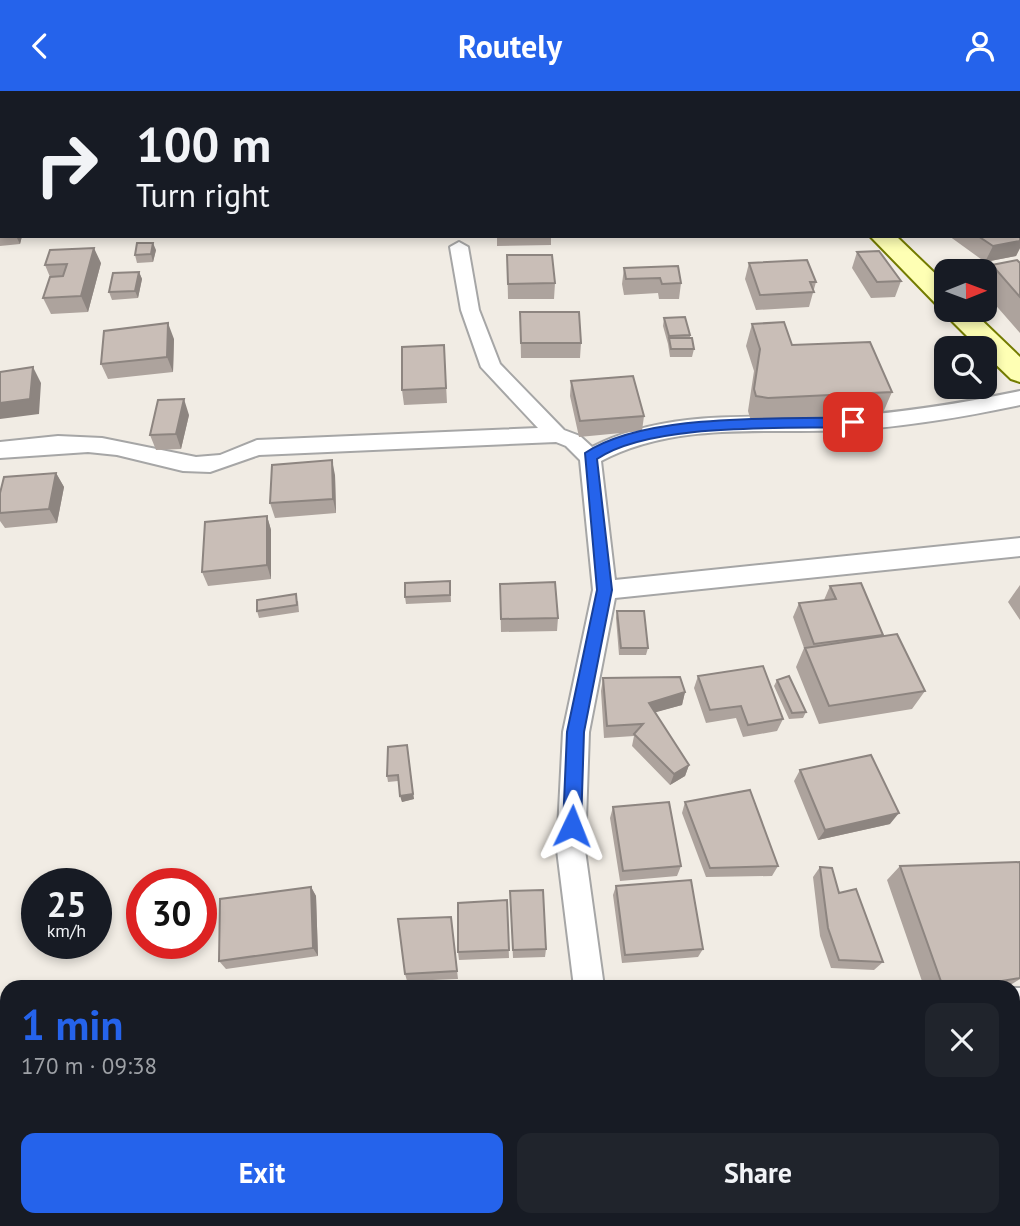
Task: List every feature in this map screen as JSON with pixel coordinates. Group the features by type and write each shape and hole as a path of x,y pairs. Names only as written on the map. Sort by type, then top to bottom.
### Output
{"main road":[{"path":"884,238 934,287"},
{"path":"968,322 1020,373"}],"street":[{"path":"459,247 470,310 491,367 557,435"},
{"path":"590,457 609,444 663,430 877,421 1020,398"},
{"path":"0,450 44,443 93,445 117,447 197,464 221,463 257,447 557,435 573,441 590,457 605,590 576,732 571,850 588,980"},
{"path":"605,590 1020,547"}],"building":[{"path":"981,238 1020,238 1020,241 993,246"},
{"path":"137,243 153,243 151,254 135,255"},
{"path":"94,248 81,296 43,298 50,277 63,276 67,264 45,265 50,250"},
{"path":"879,251 901,281 877,282 857,252"},
{"path":"507,255 552,255 555,283 508,284"},
{"path":"807,260 816,282 810,282 814,292 760,295 749,263"},
{"path":"1017,260 1020,263 1020,297 998,272 998,264"},
{"path":"678,266 681,283 662,284 660,278 626,279 624,268"},
{"path":"139,272 135,291 109,292 113,273"},
{"path":"520,312 579,312 581,343 521,343"},
{"path":"685,317 690,335 669,336 664,318"},
{"path":"784,322 792,345 870,342 892,392 768,398 756,396 754,389 760,349 752,324"},
{"path":"168,323 167,357 101,364 104,331"},
{"path":"669,338 692,338 694,349 671,349"},
{"path":"444,345 446,388 402,390 402,347"},
{"path":"33,367 30,399 0,403 0,372"},
{"path":"633,376 644,416 580,421 571,381"},
{"path":"184,399 176,434 150,435 158,400"},
{"path":"332,460 333,499 270,503 272,465"},
{"path":"56,473 49,509 0,513 0,493 4,477"},
{"path":"267,516 267,565 202,572 205,522"},
{"path":"450,581 450,595 405,597 405,583"},
{"path":"555,582 558,618 501,619 500,584"},
{"path":"861,583 883,635 814,644 799,603 836,599 830,586"},
{"path":"296,594 297,605 257,611 257,600"},
{"path":"617,611 644,611 648,648 621,648"},
{"path":"897,634 925,691 829,706 805,648"},
{"path":"763,666 783,719 748,725 741,706 710,710 698,676"},
{"path":"789,676 806,712 792,713 777,680"},
{"path":"680,677 685,692 649,703 689,765 674,774 634,734 643,724 607,726 603,678"},
{"path":"407,745 413,794 400,796 398,775 387,776 388,747"},
{"path":"871,755 899,813 825,830 800,770"},
{"path":"750,790 778,866 710,868 685,802"},
{"path":"669,802 681,866 623,871 613,807"},
{"path":"1020,862 1020,978 941,980 900,866"},
{"path":"820,867 832,868 839,893 856,889 883,962 839,960 828,928"},
{"path":"691,880 703,949 625,955 616,886"},
{"path":"311,887 313,948 219,961 220,899"},
{"path":"543,890 546,949 513,950 510,891"},
{"path":"507,900 509,950 458,952 458,903"},
{"path":"451,917 457,971 405,974 398,919"}],"route":[{"path":"572,826 576,732 605,590 590,457 609,444 663,430 853,422"}]}
